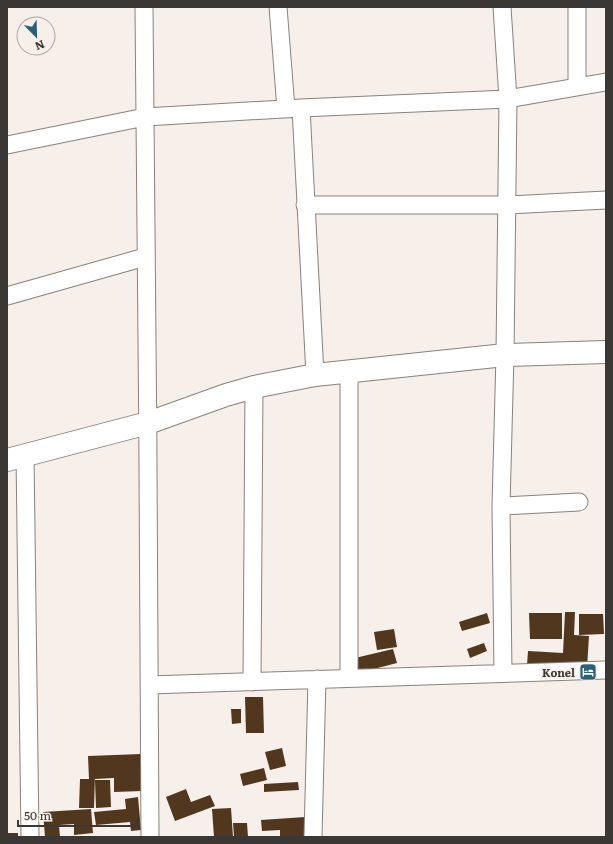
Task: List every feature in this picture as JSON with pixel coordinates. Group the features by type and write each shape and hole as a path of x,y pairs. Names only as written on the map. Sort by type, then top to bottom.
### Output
{"street":[{"path":"144,7 150,837"},
{"path":"278,7 294,108 305,205 315,375"},
{"path":"502,7 508,99 501,506 503,673"},
{"path":"577,7 577,87"},
{"path":"7,145 145,117 294,108 508,99 606,82"},
{"path":"305,205 506,205 606,200"},
{"path":"7,296 145,257"},
{"path":"30,837 16,458 148,423 226,395 254,387 315,375 504,355 606,352"},
{"path":"348,371 349,678"},
{"path":"252,682 254,387"},
{"path":"501,506 578,502"},
{"path":"149,685 606,670"},
{"path":"313,837 317,680"}],"building":[{"path":"565,612 575,612 574,635 589,636 587,668 527,665 528,651 563,653"},
{"path":"487,613 490,623 462,631 459,622"},
{"path":"529,613 562,613 562,639 530,639"},
{"path":"579,614 603,614 604,634 579,635"},
{"path":"394,629 397,647 377,650 374,632"},
{"path":"484,643 487,651 470,658 467,649"},
{"path":"393,649 397,663 358,673 355,658"},
{"path":"245,697 263,697 264,733 246,733"},
{"path":"231,709 241,709 241,723 232,724"},
{"path":"282,748 286,766 270,770 265,752"},
{"path":"141,754 142,791 114,792 114,778 95,779 95,776 94,808 79,808 80,779 89,779 88,756"},
{"path":"264,768 267,780 243,786 240,774"},
{"path":"95,780 110,780 111,807 96,808"},
{"path":"298,782 299,790 264,792 264,784"},
{"path":"186,789 191,802 210,795 215,806 175,821 166,797"},
{"path":"138,797 141,830 131,831 130,822 96,825 94,812 126,809 125,799"},
{"path":"231,808 233,837 214,837 212,809"},
{"path":"91,809 93,833 74,835 74,824 59,825 60,837 45,837 43,812"},
{"path":"305,817 306,837 280,837 280,830 262,831 261,820"},
{"path":"233,823 247,823 248,837 234,837"},
{"path":"7,833 18,833 18,837 7,837"}],"place":[{"name":"Konel","path":"588,672"}]}
